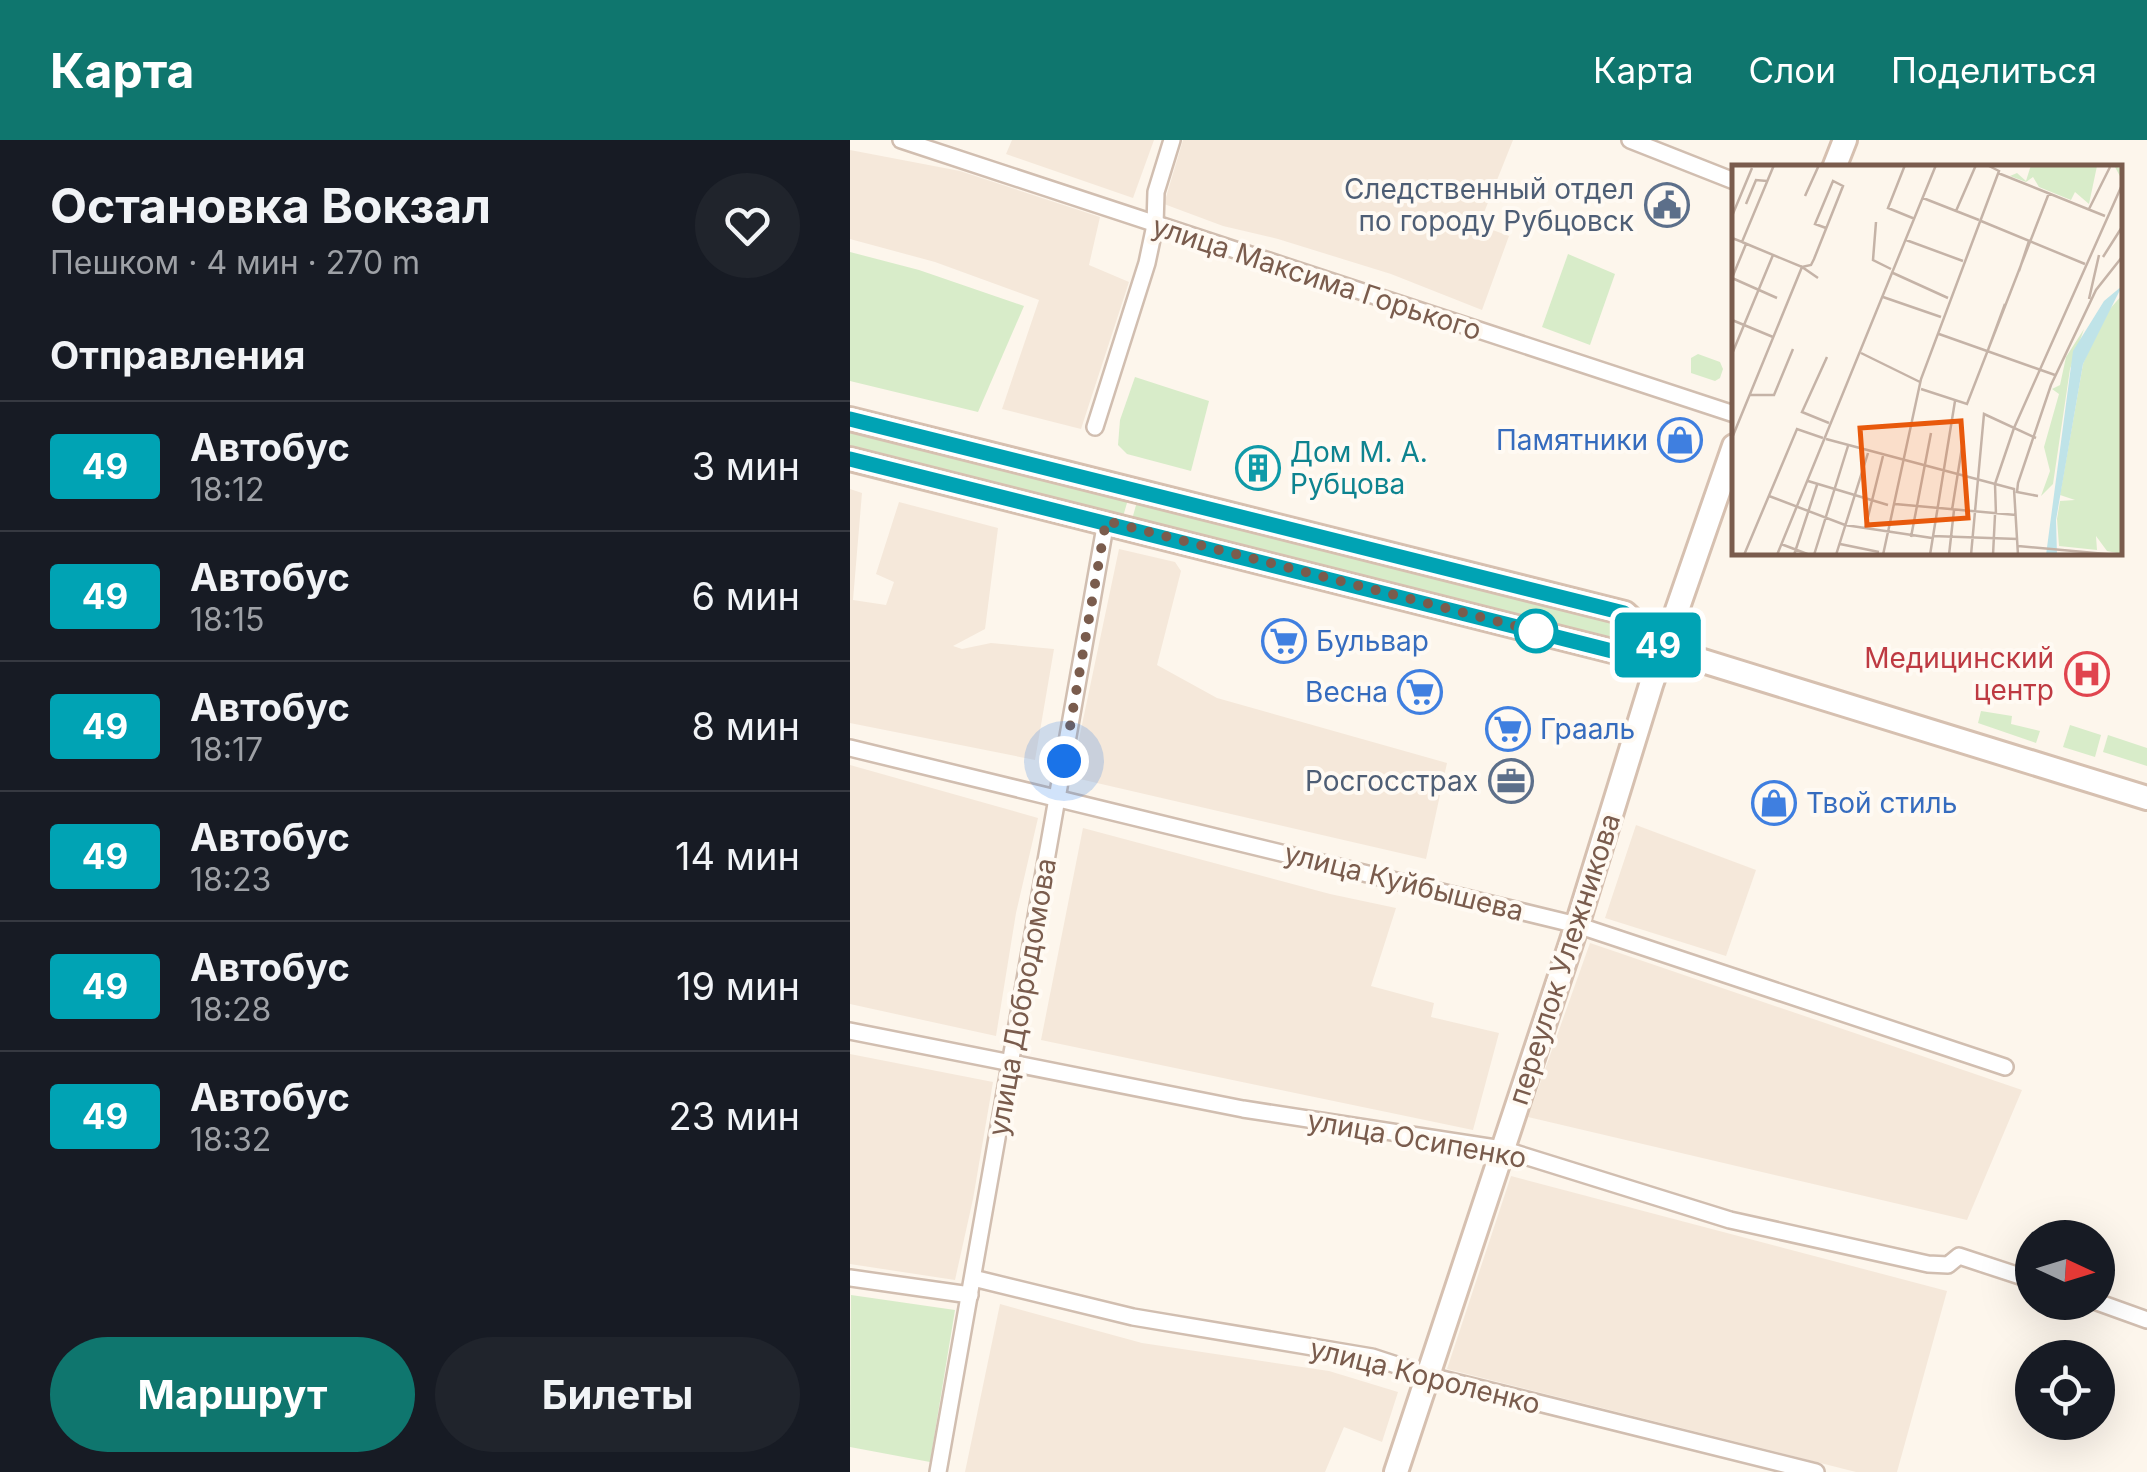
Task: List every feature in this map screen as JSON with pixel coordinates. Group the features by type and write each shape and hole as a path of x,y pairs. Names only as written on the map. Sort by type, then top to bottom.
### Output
{"main road":[{"path":"1835,165 1845,140"},
{"path":"850,419 1624,613 1664,649"},
{"name":"переулок Улежникова","path":"1396,1472 1732,452"},
{"path":"850,459 1622,652 1664,649 2147,798"}],"street":[{"name":"улица Максима Горького","path":"900,140 1732,413"},
{"path":"1096,426 1147,263 1155,225 1156,192 1172,140"},
{"path":"1630,140 1732,180"},
{"name":"улица Добродомова","path":"938,1472 1106,521"},
{"path":"1622,652 1630,617"},
{"name":"улица Куйбышева","path":"850,748 1578,925 2006,1067"},
{"name":"улица Осипенко","path":"850,1031 1243,1109 1502,1149 1730,1220 1928,1264 1948,1265 1960,1256 2015,1274"},
{"path":"850,1278 970,1296"},
{"name":"улица Короленко","path":"973,1278 1133,1317 1372,1357 1430,1376 1816,1472"},
{"path":"2115,1309 2147,1320"}],"shaded area":[{"path":"1012,140 1154,140 1133,198 1006,154"},
{"path":"1183,140 1513,140 1479,225 1509,236 1482,310 1391,274 1223,226 1164,204"},
{"path":"850,150 960,171 1100,217 1089,265 1129,282 1081,429 1002,409 1039,300 935,262 850,239"},
{"path":"850,489 862,493 853,600 886,605 894,582 876,574 899,502 998,528 985,629 953,646 962,649 991,643 1054,649 1035,760 850,723"},
{"path":"1119,549 1175,562 1181,571 1157,665 1217,698 1447,763 1426,859 1071,777"},
{"path":"850,765 1038,818 1016,913 996,1036 850,1004"},
{"path":"1636,825 1756,870 1726,956 1605,918"},
{"path":"1083,828 1396,908 1371,986 1434,1003 1431,1017 1499,1033 1473,1130 1041,1040"},
{"path":"1590,943 2022,1090 1967,1220 1528,1117"},
{"path":"850,1054 993,1082 955,1280 850,1264"},
{"path":"1511,1176 1947,1291 1897,1472 1856,1472 1447,1369"},
{"path":"1000,1304 1142,1343 1329,1371 1398,1392 1382,1442 1344,1427 1325,1472 965,1472"}],"green space":[{"path":"850,252 919,270 1024,306 978,412 850,381"},
{"path":"1568,254 1615,274 1590,345 1542,327"},
{"path":"1698,354 1720,362 1720,378 1715,381 1691,373 1691,358"},
{"path":"1135,377 1209,401 1191,471 1127,454 1118,445 1120,420"},
{"path":"850,427 1129,496 1122,520 850,453"},
{"path":"1138,498 1623,618 1617,646 1131,523"},
{"path":"1981,711 2012,716 2011,724 2040,731 2036,743 1978,723"},
{"path":"2070,725 2101,735 2095,757 2063,747"},
{"path":"2108,735 2147,748 2147,766 2103,752"},
{"path":"851,1295 955,1310 930,1462 850,1447"}],"bus line":[{"name":"49","path":"850,419 1624,613 1664,649 1616,652 850,459"}],"place":[{"name":"Следственный отдел по городу Рубцовск","path":"1667,205"},
{"name":"Памятники","path":"1680,440"},
{"name":"Дом М. А. Рубцова","path":"1258,468"},
{"name":"Бульвар","path":"1284,641"},
{"name":"Медицинский центр","path":"2087,674"},
{"name":"Весна","path":"1420,692"},
{"name":"Грааль","path":"1508,729"},
{"name":"Росгосстрах","path":"1511,781"},
{"name":"Твой стиль","path":"1774,803"}],"route":[{"path":"1064,761 1106,521 1539,632 1536,631"}]}
